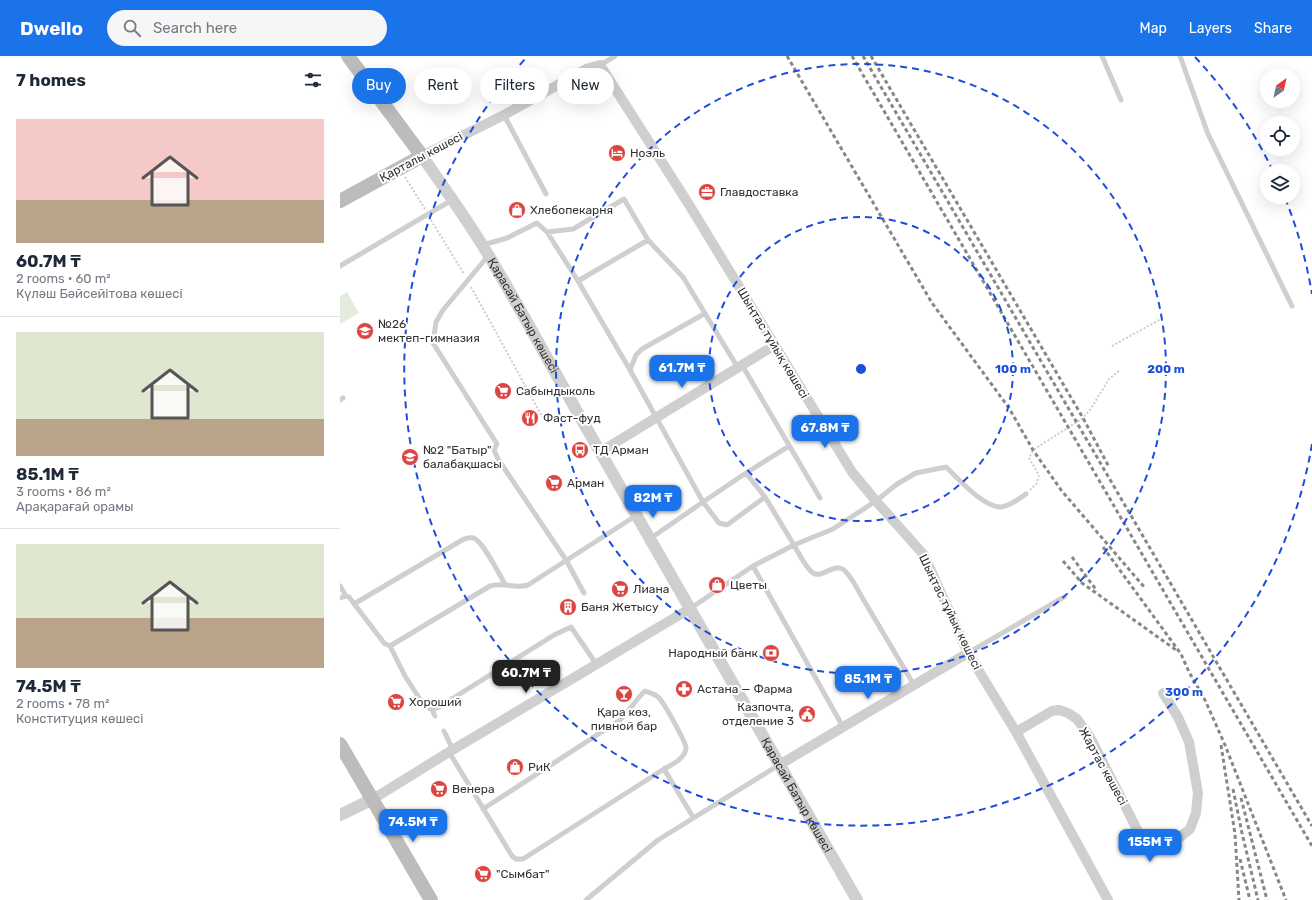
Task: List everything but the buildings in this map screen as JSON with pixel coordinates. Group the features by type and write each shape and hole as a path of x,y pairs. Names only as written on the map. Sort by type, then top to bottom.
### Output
{"main road":[{"name":"Қарасай Батыр көшесі","path":"348,56 422,156"},
{"name":"Қарталы көшесі","path":"340,201 422,156"},
{"path":"340,744 431,900"}],"street":[{"path":"504,115 586,69 600,65"},
{"name":"Шыңтас тұйық көшесі","path":"600,65 688,203 852,472 924,555 968,653 1016,732 1106,899"},
{"name":"Қарталы көшесі","path":"422,156 504,115"},
{"name":"Қарасай Батыр көшесі","path":"422,156 486,250 857,900"},
{"path":"600,452 774,345"},
{"path":"340,816 373,799 691,608"},
{"path":"779,765 968,653"},
{"name":"Жартас көшесі","path":"1016,732 1052,712 1059,710 1068,713 1077,719 1090,737 1148,851 1153,852 1175,841 1190,829 1196,813 1198,792 1189,742 1178,717 1163,693"}],"lane":[{"path":"600,65 615,56"},
{"path":"1102,56 1121,100"},
{"path":"1180,56 1208,134 1292,306"},
{"path":"504,115 546,194"},
{"path":"546,232 573,229 624,199 648,240 683,277 704,314 740,367 820,498"},
{"path":"340,266 453,200"},
{"path":"584,593 566,560 498,459 494,450 497,444 433,343 436,322 443,310 468,281 486,250 507,238 537,223 546,232 578,281 630,370 703,502 719,522 727,525 765,497"},
{"path":"578,281 648,240"},
{"path":"630,370 636,355 642,349 704,314"},
{"path":"651,538 746,473 789,446"},
{"path":"691,608 753,566 794,545 833,529 876,501 897,484 916,473 946,467 986,503 1000,508 1026,494"},
{"path":"746,473 765,497 808,568 813,573 818,574 834,568 844,570 914,685"},
{"path":"390,646 490,586 505,584 521,587 528,585 637,515"},
{"path":"354,604 469,537 474,538 480,543 505,584"},
{"path":"753,566 843,727"},
{"path":"340,586 346,596 349,597 384,643 390,646 405,676 423,704 432,710 435,716"},
{"path":"340,598 346,596"},
{"path":"968,653 1064,597"},
{"path":"432,710 554,635 571,627 597,665"},
{"path":"444,731 451,751 483,809 512,856 516,859 523,859 681,758 686,748 680,734 659,698 652,693 645,691 635,700 627,714 620,720 483,809"},
{"path":"586,900 658,840 779,765"},
{"path":"664,769 693,817"}],"path":[{"path":"404,176 468,281 543,418"},
{"path":"1112,346 1161,319"},
{"path":"1026,494 1037,483 1039,475 1029,458 1033,450 1083,418 1090,410 1109,379 1120,370"}],"shaded area":[{"path":"347,292 359,313 340,324 340,296"}],"railway":[{"path":"787,56 932,303 1009,408 1033,450 1061,490 1145,588"},
{"path":"852,56 1312,846"},
{"path":"863,56 1312,826"},
{"path":"871,56 1083,418 1109,467"},
{"path":"1103,547 1181,654 1189,672 1205,700 1225,745 1286,900"},
{"path":"1072,557 1097,591"},
{"path":"1063,561 1082,583 1176,650"},
{"path":"1221,745 1235,834 1239,900"},
{"path":"1233,789 1258,900"},
{"path":"1241,798 1267,900"},
{"path":"1240,859 1250,900"}],"place":[{"name":"Ноэль","path":"617,153"},
{"name":"Главдоставка","path":"707,192"},
{"name":"Хлебопекарня","path":"517,210"},
{"name":"№26 мектеп-гимназия","path":"365,331"},
{"name":"Сабындыколь","path":"503,391"},
{"name":"Фаст-фуд","path":"530,418"},
{"name":"ТД Арман","path":"580,450"},
{"name":"№2 \"Батыр\" балабақшасы","path":"410,457"},
{"name":"Арман","path":"554,483"},
{"name":"Цветы","path":"717,585"},
{"name":"Лиана","path":"620,589"},
{"name":"Баня Жетысу","path":"568,607"},
{"name":"Народный банк","path":"771,653"},
{"name":"Астана — Фарма","path":"684,689"},
{"name":"Қара көз, пивной бар","path":"624,694"},
{"name":"Хороший","path":"396,702"},
{"name":"Казпочта, отделение 3","path":"807,714"},
{"name":"РиК","path":"515,767"},
{"name":"Венера","path":"439,789"},
{"name":"\"Сымбат\"","path":"483,874"}]}
